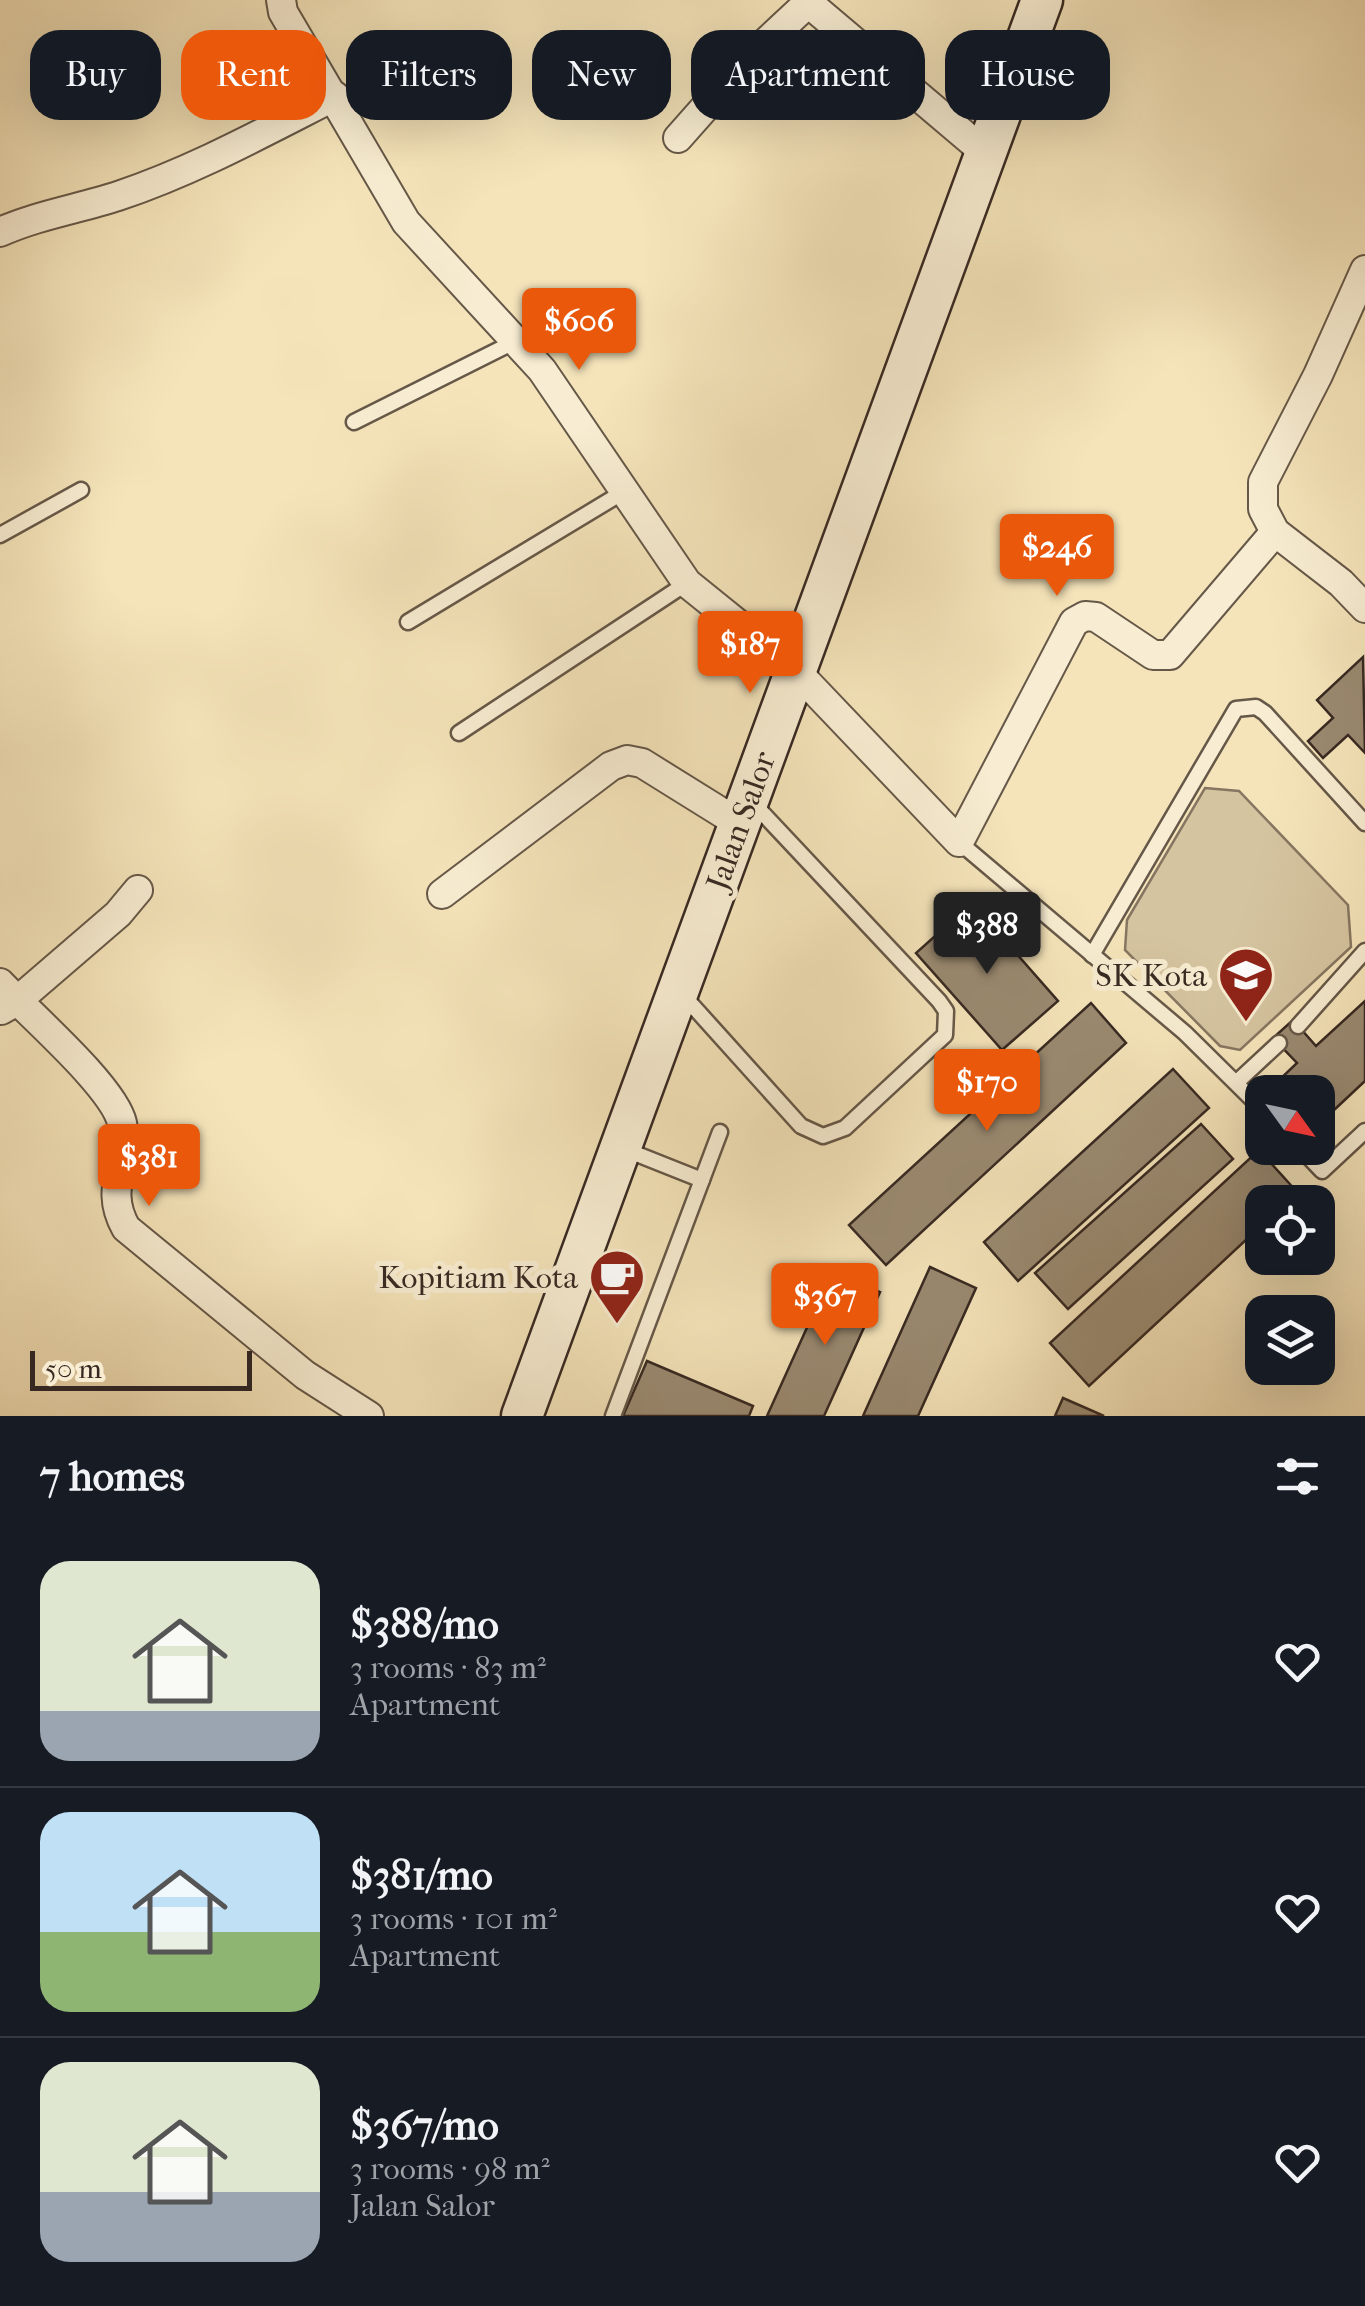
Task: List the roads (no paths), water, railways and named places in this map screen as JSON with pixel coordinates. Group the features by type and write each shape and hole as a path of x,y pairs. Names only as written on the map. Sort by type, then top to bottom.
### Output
{"main road":[{"name":"Jalan Salor","path":"522,1416 1042,0"}],"street":[{"path":"281,0 283,12 406,222 542,370 686,583 796,671 959,842 1074,622 1085,616 1096,617 1153,656 1170,655 1275,532"},
{"path":"678,138 748,59 806,2 988,155"},
{"path":"0,232 29,219 114,198 160,181 335,96"},
{"path":"1365,270 1264,482 1263,508 1275,532 1341,583 1365,608"},
{"path":"442,894 611,766 627,760 642,763 744,812"},
{"path":"138,890 118,914 6,999 106,1093 122,1120 125,1148 115,1184 117,1211 126,1228 305,1375 369,1416"}],"lane":[{"path":"354,422 514,342"},
{"path":"0,535 81,490"},
{"path":"408,622 625,491"},
{"path":"459,733 686,583"},
{"path":"1092,955 1236,710 1246,706 1265,713 1365,824"},
{"path":"679,991 801,1126 823,1136 845,1128 945,1035 946,1011 939,1001 744,812"},
{"path":"959,842 1245,1091"},
{"path":"1298,1026 1365,950"},
{"path":"1237,1082 1279,1043"},
{"path":"1335,1158 1365,1131"},
{"path":"612,1416 720,1132"},
{"path":"621,1148 702,1180"}],"place":[{"name":"SK Kota","path":"1246,1024"},
{"name":"Kopitiam Kota","path":"617,1326"}]}
